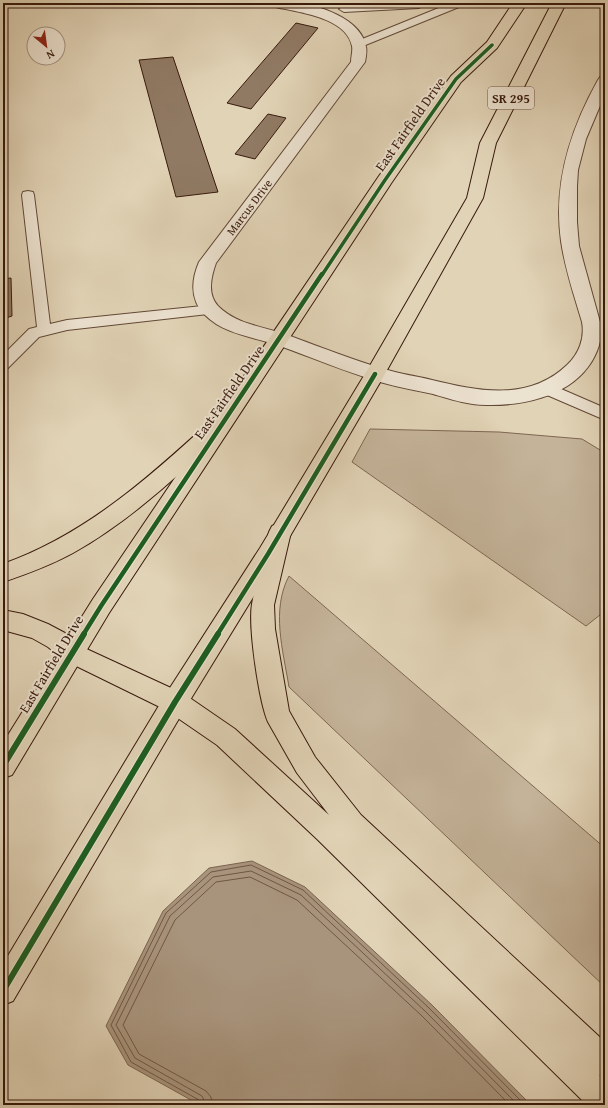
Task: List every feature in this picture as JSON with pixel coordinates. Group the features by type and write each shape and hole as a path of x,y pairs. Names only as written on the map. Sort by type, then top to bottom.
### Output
{"main road":[{"name":"East Fairfield Drive","path":"3,766 101,606 223,421 281,339 385,180 452,86 492,45 520,3"},
{"name":"SR 295","path":"3,991 175,702 268,554 375,374 475,198 488,143 559,3"},
{"path":"3,573 24,566 57,551 87,534 170,471 223,421"},
{"path":"280,532 263,605 263,629 277,714 306,765 352,824 605,1062"},
{"path":"3,620 23,624 44,632 59,641 72,653 175,702 226,737 326,830 605,1101"}],"street":[{"path":"276,3 320,13 343,11 346,26 356,36 359,44"},
{"name":"Marcus Drive","path":"359,44 361,53 358,62 208,262 202,274 201,289 204,300 212,310 225,321 244,329 281,339 375,374"},
{"path":"375,374 470,396 487,398 520,396 545,388 563,379 576,368 588,352 592,326 571,249 568,197 570,164 580,132 605,80"}],"lane":[{"path":"359,44 455,5 456,3"},
{"path":"343,11 419,4 424,18"},
{"path":"28,195 44,330"},
{"path":"3,364 34,333 44,330 66,325 212,310"},
{"path":"545,388 605,414"}],"shaded area":[{"path":"370,429 499,432 582,439 605,453 605,611 586,626 352,462"},
{"path":"289,576 605,848 605,987 289,687 280,630 280,616 281,602"}],"water":[{"path":"252,861 305,887 432,1005 531,1105 200,1105 128,1065 106,1026 163,911 209,868"}],"building":[{"path":"296,23 318,28 251,109 227,103"},
{"path":"173,57 218,192 176,197 139,60"},
{"path":"268,114 286,118 255,159 235,154"},
{"path":"11,278 12,316 3,319 3,279"}],"cycle path":[{"path":"3,766 101,606 385,180 456,79 492,45"},
{"path":"3,991 175,702 268,554 375,374"}]}
